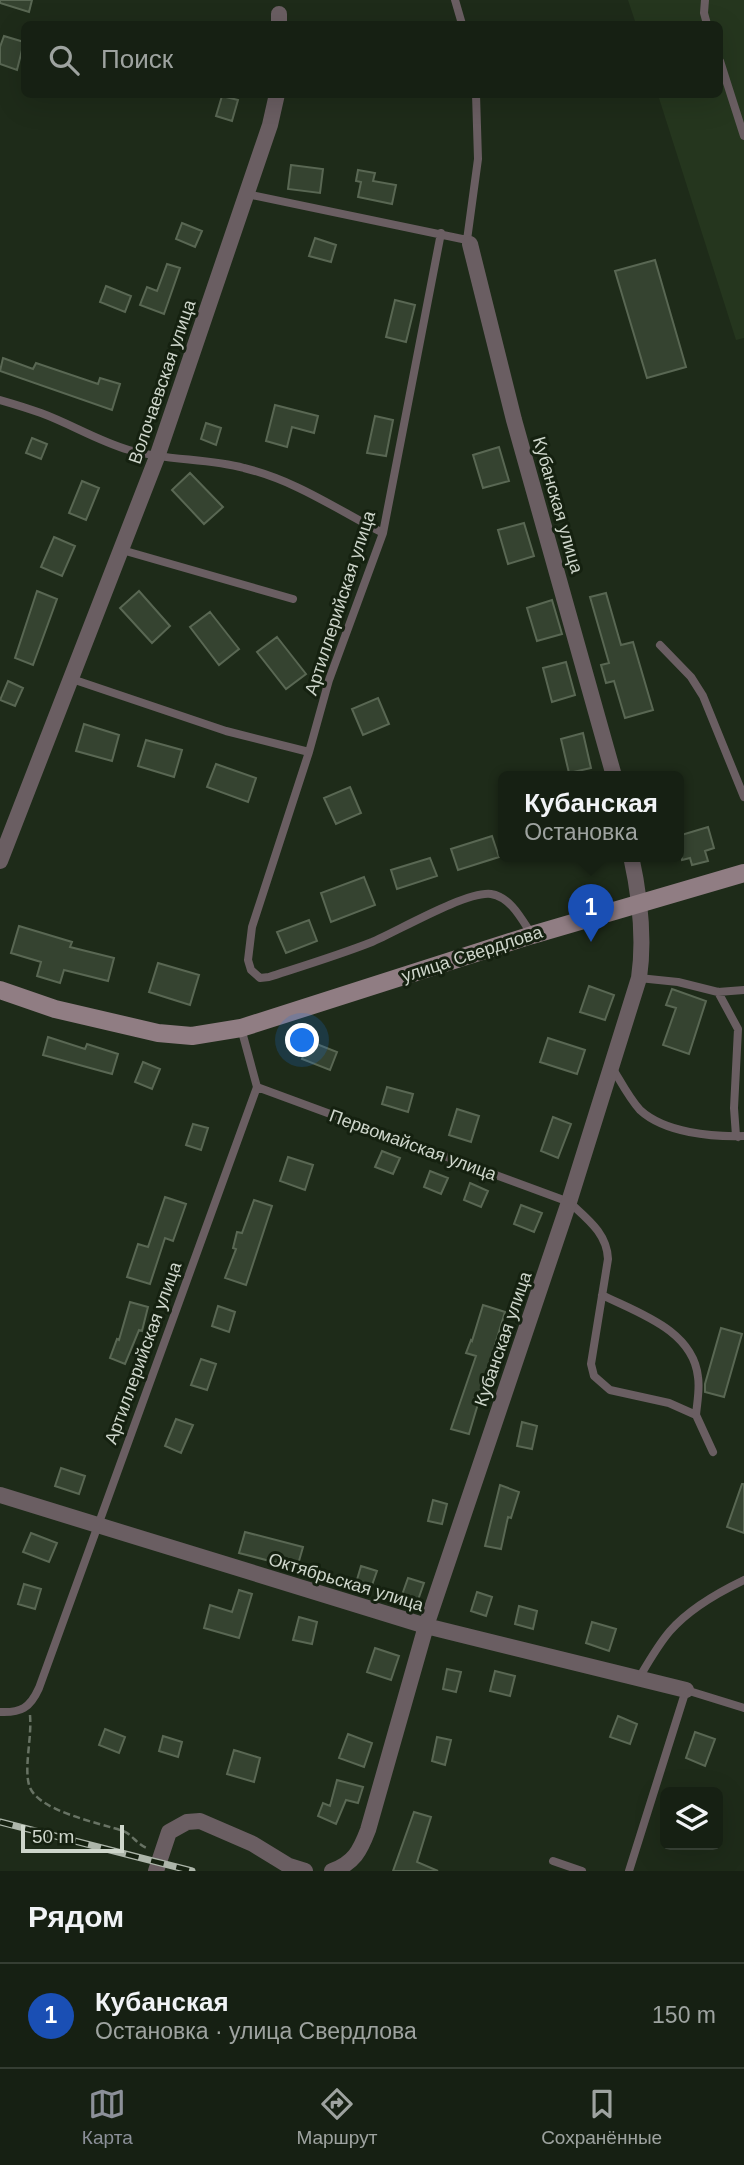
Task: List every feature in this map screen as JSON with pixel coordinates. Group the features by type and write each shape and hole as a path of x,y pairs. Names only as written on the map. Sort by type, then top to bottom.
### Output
{"main road":[{"name":"улица Свердлова","path":"241,1028 532,935 744,873"},
{"path":"0,990 55,1009 158,1033 192,1036 241,1028"}],"street":[{"name":"Волочаевская улица","path":"0,861 157,457 270,125 276,98"},
{"name":"Кубанская улица","path":"468,242 514,420 613,771"},
{"name":"Кубанская улица","path":"332,1871 350,1863 360,1851 368,1830 426,1626 569,1202 639,978 642,960 641,902 632,862"},
{"name":"Октябрьская улица","path":"0,1495 426,1626 686,1690"},
{"path":"156,1871 166,1837 174,1828 187,1822 200,1821 254,1844 289,1866 305,1871"}],"lane":[{"path":"455,0 461,21"},
{"path":"705,0 706,21"},
{"path":"723,73 744,136"},
{"path":"247,194 441,233 468,242 478,159 476,98"},
{"name":"Артиллерийская улица","path":"441,233 383,533 329,680 309,752 252,928 248,960 255,975 260,978 269,977 359,946 460,901 490,894 503,898 532,935"},
{"path":"0,400 42,413 103,442 157,457 240,467 274,476 306,489 383,533"},
{"path":"122,550 293,599"},
{"path":"660,645 691,677 703,696 744,797"},
{"path":"72,679 226,731 309,752"},
{"path":"639,978 678,982 718,992 744,990"},
{"path":"611,1066 639,1109 661,1124 694,1132 741,1138 734,1108 738,1030 718,992"},
{"path":"241,1028 257,1087"},
{"name":"Артиллерийская улица","path":"28,1707 39,1688 257,1087"},
{"name":"Первомайская улица","path":"257,1087 569,1202"},
{"path":"569,1202 597,1229 607,1247 603,1295 591,1364 594,1376 610,1391 669,1403 696,1415"},
{"path":"603,1295 669,1329 690,1353 699,1379 696,1415 713,1452"},
{"path":"639,1678 673,1628 719,1594 744,1580"},
{"path":"629,1871 686,1690 744,1708"},
{"path":"0,1712 17,1713 28,1707"},
{"path":"553,1861 582,1871"}],"path":[{"path":"28,1707 31,1740 27,1770 30,1788 44,1803 126,1832 139,1845 152,1850 162,1849"}],"shaded area":[{"path":"628,0 744,0 744,338 736,340 659,98 723,98 723,21 635,21"}],"building":[{"path":"0,0 32,0 29,12 0,3"},
{"path":"4,36 21,41 17,70 0,64 0,47"},
{"path":"221,98 238,100 232,121 216,116"},
{"path":"291,165 323,169 320,193 288,189"},
{"path":"358,170 375,173 373,181 396,185 392,204 358,197 361,182 356,181"},
{"path":"182,223 202,231 195,247 176,239"},
{"path":"315,238 336,245 331,262 309,256"},
{"path":"655,260 686,367 647,378 615,271"},
{"path":"167,264 180,268 164,314 140,305 147,287 157,291"},
{"path":"106,286 131,296 125,312 100,302"},
{"path":"395,300 415,305 406,342 386,337"},
{"path":"3,358 33,369 36,363 98,384 100,378 120,384 112,410 0,371"},
{"path":"275,405 318,416 314,433 292,427 287,447 266,441"},
{"path":"375,416 393,420 386,456 367,453"},
{"path":"206,423 221,428 216,445 201,439"},
{"path":"32,438 47,444 41,459 26,453"},
{"path":"499,447 509,481 483,488 473,455"},
{"path":"190,473 223,507 204,524 172,490"},
{"path":"82,481 99,488 86,520 69,513"},
{"path":"524,523 534,556 508,564 498,530"},
{"path":"54,537 75,546 62,576 41,567"},
{"path":"37,591 57,599 33,665 15,658"},
{"path":"139,591 170,626 152,643 120,608"},
{"path":"606,593 621,645 633,642 653,710 625,718 614,681 606,683 601,665 609,663 590,597"},
{"path":"552,600 562,634 537,641 527,608"},
{"path":"210,612 239,649 219,665 190,627"},
{"path":"277,637 306,674 286,689 257,652"},
{"path":"566,662 575,695 552,702 543,668"},
{"path":"8,681 23,688 15,706 0,700"},
{"path":"378,698 389,724 363,735 352,709"},
{"path":"84,724 119,735 112,761 76,751"},
{"path":"583,733 591,768 569,771 561,739"},
{"path":"146,740 182,750 174,777 138,766"},
{"path":"216,764 256,778 248,802 207,787"},
{"path":"350,787 361,813 336,824 324,798"},
{"path":"708,827 714,848 705,851 708,861 692,865 690,858 684,860 684,834"},
{"path":"492,836 498,857 458,870 451,849"},
{"path":"430,858 437,876 397,889 391,870"},
{"path":"364,877 375,905 331,922 321,893"},
{"path":"309,920 317,941 286,953 277,932"},
{"path":"19,926 72,942 70,947 114,958 108,981 64,970 60,983 37,976 41,962 11,953"},
{"path":"158,963 199,975 190,1005 149,992"},
{"path":"589,986 614,995 605,1020 580,1012"},
{"path":"672,989 706,1001 689,1054 663,1045 676,1008 666,1005"},
{"path":"48,1037 85,1049 87,1044 118,1054 112,1074 43,1055"},
{"path":"548,1038 585,1050 577,1074 540,1062"},
{"path":"309,1041 337,1052 330,1070 302,1059"},
{"path":"143,1062 160,1069 152,1089 135,1082"},
{"path":"387,1087 413,1094 408,1112 382,1104"},
{"path":"457,1109 479,1116 471,1142 449,1135"},
{"path":"553,1117 571,1124 558,1158 541,1151"},
{"path":"193,1124 208,1128 201,1150 186,1145"},
{"path":"382,1151 400,1158 393,1174 375,1167"},
{"path":"288,1157 313,1165 305,1190 280,1181"},
{"path":"430,1171 448,1178 441,1194 424,1187"},
{"path":"470,1183 488,1191 481,1207 464,1200"},
{"path":"165,1197 186,1204 173,1241 165,1238 150,1284 127,1277 138,1244 148,1247"},
{"path":"254,1200 272,1206 246,1285 225,1278 236,1249 233,1248 237,1232 242,1233"},
{"path":"521,1205 542,1213 534,1232 514,1224"},
{"path":"130,1302 148,1307 142,1331 139,1330 125,1364 110,1358 117,1339 119,1340"},
{"path":"483,1305 505,1312 494,1348 500,1350 480,1397 469,1434 451,1429 476,1356 466,1353"},
{"path":"218,1306 235,1312 229,1332 212,1326"},
{"path":"721,1328 742,1334 724,1397 705,1392"},
{"path":"201,1359 216,1364 207,1390 191,1385"},
{"path":"176,1419 193,1425 181,1453 165,1446"},
{"path":"522,1422 537,1426 532,1449 517,1446"},
{"path":"61,1468 85,1476 79,1494 55,1486"},
{"path":"744,1484 744,1533 727,1527"},
{"path":"500,1485 519,1492 511,1518 508,1517 501,1549 485,1546"},
{"path":"433,1500 447,1504 442,1524 428,1521"},
{"path":"245,1532 303,1547 297,1568 239,1553"},
{"path":"31,1533 57,1543 49,1562 23,1552"},
{"path":"361,1566 377,1571 371,1588 356,1583"},
{"path":"408,1578 424,1583 418,1600 402,1595"},
{"path":"24,1584 41,1589 35,1609 18,1604"},
{"path":"239,1590 252,1594 239,1638 204,1628 210,1605 232,1612"},
{"path":"477,1592 492,1597 486,1616 471,1611"},
{"path":"519,1606 537,1611 533,1629 515,1624"},
{"path":"299,1617 317,1622 312,1644 293,1640"},
{"path":"592,1622 616,1629 609,1651 586,1643"},
{"path":"375,1648 399,1656 391,1680 367,1672"},
{"path":"447,1669 461,1672 456,1692 443,1689"},
{"path":"495,1671 515,1676 510,1696 490,1691"},
{"path":"618,1716 637,1724 630,1744 610,1737"},
{"path":"105,1729 125,1737 119,1753 99,1745"},
{"path":"695,1732 715,1739 705,1766 686,1758"},
{"path":"348,1734 372,1743 364,1767 339,1758"},
{"path":"163,1736 182,1742 178,1757 159,1751"},
{"path":"437,1737 451,1740 445,1765 432,1761"},
{"path":"234,1750 260,1758 254,1782 227,1774"},
{"path":"337,1780 363,1787 358,1803 346,1800 336,1824 318,1816 323,1803 330,1806"},
{"path":"414,1812 431,1817 417,1862 438,1871 393,1871"}],"railway":[{"path":"0,1822 192,1871"}],"place":[{"name":"Кубанская","path":"591,942"}]}
